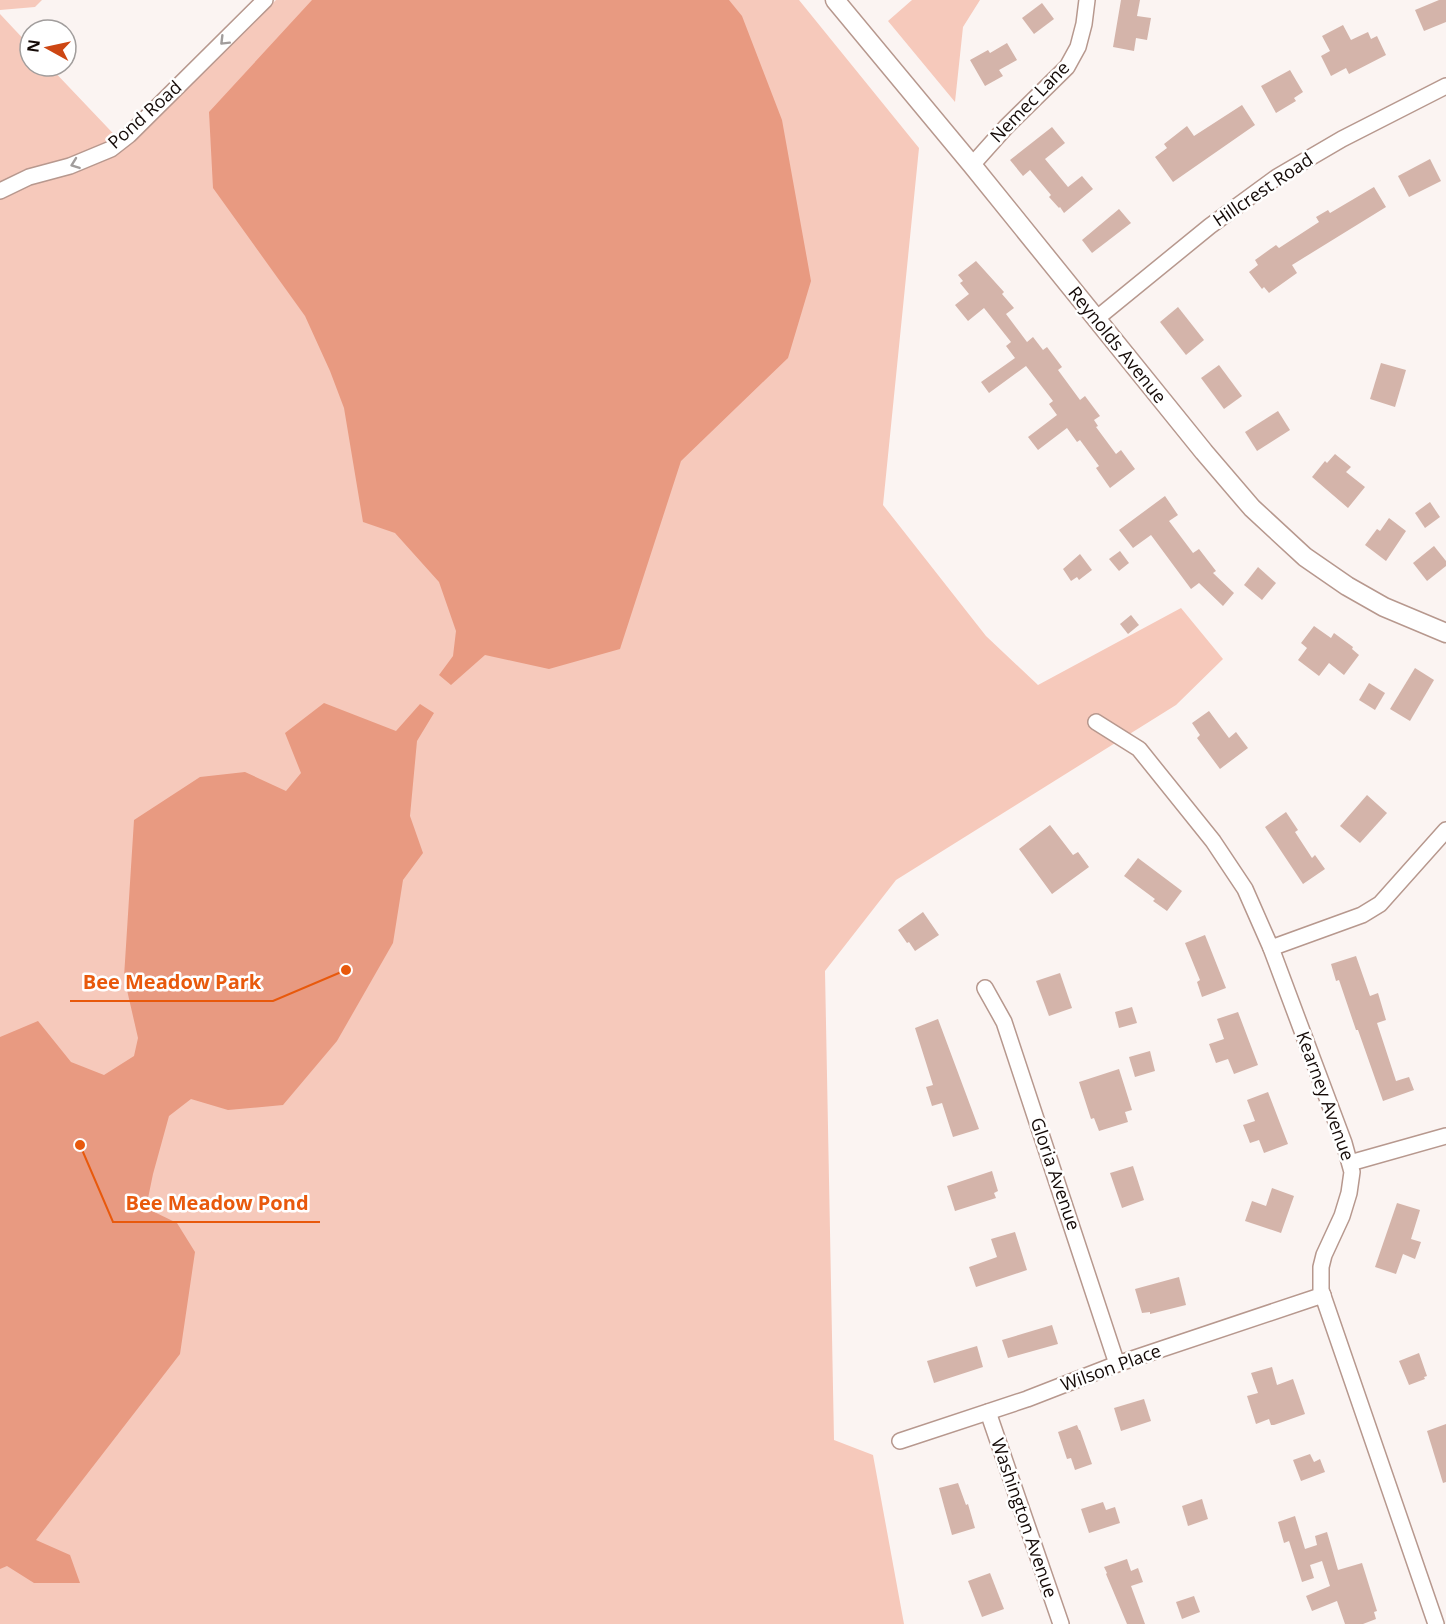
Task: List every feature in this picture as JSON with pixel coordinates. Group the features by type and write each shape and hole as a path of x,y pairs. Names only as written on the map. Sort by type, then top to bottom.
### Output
{"street":[{"name":"Pond Road","path":"0,191 29,177 70,166 111,150 129,135 265,0"},
{"name":"Reynolds Avenue","path":"836,0 1204,452 1269,525 1305,557 1347,586 1384,608 1446,633"},
{"name":"Nemec Lane","path":"972,165 1006,127 1067,67 1078,47 1087,0"},
{"name":"Hillcrest Road","path":"1096,319 1210,226 1277,177 1342,139 1446,86"},
{"name":"Kearney Avenue","path":"1096,722 1139,749 1213,841 1245,889 1271,948 1352,1172 1349,1193 1321,1267 1323,1296 1436,1624"},
{"path":"1271,948 1362,915 1380,904 1446,830"},
{"name":"Gloria Avenue","path":"985,988 1004,1022 1117,1364"},
{"path":"1350,1163 1446,1136"},
{"name":"Wilson Place","path":"900,1441 988,1412 1117,1364 1323,1296"},
{"name":"Washington Avenue","path":"988,1412 1060,1624"}],"shaded area":[{"path":"0,0 42,0 35,7 0,10"},
{"path":"276,0 799,0 919,148 883,505 986,636 1038,685 1181,608 1223,659 1176,705 896,880 825,971 834,1440 873,1455 904,1624 0,1624 0,14 18,33 18,78 60,78 126,147"},
{"path":"312,0 729,0 742,16 782,120 811,281 788,358 681,461 620,649 549,669 485,655 451,685 439,675 453,656 456,631 439,582 395,533 363,522 344,408 330,371 305,316 213,188 209,112"},
{"path":"912,0 980,0 963,27 955,102 888,21"},
{"path":"324,703 396,731 420,704 434,713 417,741 410,816 423,853 403,880 393,943 337,1041 283,1105 228,1110 191,1099 169,1116 146,1208 177,1223 195,1252 180,1354 36,1540 70,1555 80,1583 34,1583 7,1566 0,1569 0,1037 38,1021 71,1062 104,1075 134,1056 138,1038 124,977 134,820 200,777 245,772 286,791 301,773 285,733"}],"building":[{"path":"1121,0 1140,0 1137,16 1151,18 1147,40 1136,38 1134,51 1113,47"},
{"path":"1439,0 1446,0 1446,22 1424,31 1415,10"},
{"path":"1042,3 1054,19 1034,34 1022,18"},
{"path":"1343,25 1351,40 1368,32 1371,39 1377,36 1386,55 1349,74 1346,68 1331,76 1321,56 1330,51 1322,36"},
{"path":"1007,43 1017,60 999,70 1003,76 985,86 970,60 988,50 990,53"},
{"path":"1290,70 1303,92 1294,98 1296,101 1276,113 1261,86"},
{"path":"1242,105 1255,125 1173,182 1155,157 1167,148 1164,144 1187,126 1194,136"},
{"path":"1052,127 1065,143 1045,159 1068,187 1082,176 1093,189 1064,213 1049,197 1051,195 1030,170 1023,176 1010,160"},
{"path":"1430,159 1441,181 1409,197 1398,176"},
{"path":"1374,187 1386,207 1292,265 1297,273 1269,293 1264,287 1262,289 1249,272 1258,265 1255,260 1276,245 1279,248 1319,222 1316,217 1328,210 1330,213"},
{"path":"1119,209 1131,223 1092,253 1082,240"},
{"path":"976,261 1004,292 1002,294 1014,308 1006,314 1027,342 1033,337 1043,350 1047,347 1062,367 1058,370 1080,400 1085,396 1100,416 1094,420 1098,426 1096,427 1116,454 1121,450 1135,469 1110,488 1096,468 1099,466 1080,440 1077,442 1067,428 1038,450 1028,437 1057,415 1049,404 1053,401 1026,366 989,393 981,382 1015,358 1006,346 1011,342 984,308 968,321 955,305 969,294 960,283 963,281 958,275"},
{"path":"1178,307 1204,340 1186,355 1160,322"},
{"path":"1381,363 1406,370 1395,407 1370,399"},
{"path":"1219,365 1242,396 1224,409 1201,378"},
{"path":"1278,411 1290,430 1257,451 1245,432"},
{"path":"1335,454 1351,467 1346,472 1365,487 1348,508 1312,477 1325,461 1327,463"},
{"path":"1165,496 1178,515 1169,521 1193,553 1199,549 1216,571 1213,573 1234,593 1223,606 1199,583 1191,589 1151,535 1133,548 1119,530"},
{"path":"1430,502 1440,517 1425,528 1415,513"},
{"path":"1389,518 1406,531 1386,561 1365,545 1377,529 1380,531"},
{"path":"1434,546 1446,561 1446,566 1427,581 1413,563"},
{"path":"1120,551 1129,563 1119,571 1109,559"},
{"path":"1080,554 1092,570 1079,580 1077,577 1071,581 1063,569"},
{"path":"1258,567 1276,583 1262,600 1244,585"},
{"path":"1131,615 1139,625 1128,634 1120,624"},
{"path":"1314,626 1331,638 1334,633 1353,647 1352,649 1359,655 1344,675 1329,663 1319,676 1298,660 1307,648 1301,643"},
{"path":"1415,668 1434,680 1410,721 1390,709"},
{"path":"1369,683 1385,693 1375,710 1359,700"},
{"path":"1209,711 1229,738 1236,732 1248,748 1220,769 1197,738 1200,735 1192,723"},
{"path":"1367,795 1387,813 1360,843 1340,826"},
{"path":"1286,812 1298,830 1295,832 1312,858 1315,855 1325,869 1303,884 1265,827"},
{"path":"1050,825 1073,855 1078,852 1089,867 1052,894 1019,849"},
{"path":"1138,858 1182,891 1167,911 1124,876"},
{"path":"923,912 939,935 915,951 898,930"},
{"path":"1205,935 1226,988 1202,997 1197,982 1200,980 1185,943"},
{"path":"1356,956 1370,996 1378,993 1386,1020 1377,1023 1396,1081 1409,1077 1414,1090 1383,1101 1358,1030 1356,1030 1339,980 1336,981 1331,964"},
{"path":"1060,973 1072,1008 1049,1016 1036,981"},
{"path":"1132,1007 1137,1023 1119,1028 1115,1012"},
{"path":"1238,1012 1258,1065 1234,1074 1228,1059 1216,1063 1209,1044 1224,1039 1217,1019"},
{"path":"938,1019 979,1129 953,1137 942,1103 932,1106 926,1087 933,1085 915,1028"},
{"path":"1150,1051 1155,1071 1135,1077 1129,1057"},
{"path":"1119,1069 1132,1110 1125,1112 1128,1122 1099,1131 1094,1118 1091,1119 1079,1082"},
{"path":"1268,1092 1288,1144 1264,1153 1259,1140 1250,1143 1243,1125 1255,1121 1247,1100"},
{"path":"1133,1166 1144,1200 1122,1208 1110,1173"},
{"path":"992,1171 998,1191 994,1193 996,1198 955,1211 947,1186"},
{"path":"1272,1188 1294,1196 1281,1233 1245,1221 1252,1201 1266,1206"},
{"path":"1397,1203 1420,1210 1411,1239 1421,1242 1415,1259 1403,1254 1396,1274 1375,1267"},
{"path":"1015,1232 1027,1270 976,1287 969,1267 997,1257 991,1239"},
{"path":"1179,1277 1186,1305 1150,1314 1150,1312 1142,1313 1135,1289"},
{"path":"1052,1325 1058,1344 1008,1358 1002,1340"},
{"path":"977,1346 983,1367 934,1383 927,1361"},
{"path":"1419,1353 1427,1376 1409,1385 1399,1361"},
{"path":"1272,1367 1277,1385 1293,1379 1305,1414 1274,1425 1271,1425 1269,1419 1256,1424 1247,1396 1258,1393 1251,1373"},
{"path":"1144,1399 1151,1421 1121,1431 1114,1408"},
{"path":"1446,1424 1446,1482 1443,1483 1427,1431"},
{"path":"1077,1425 1092,1464 1075,1470 1071,1458 1067,1459 1058,1432"},
{"path":"1310,1454 1314,1462 1320,1459 1325,1472 1301,1481 1293,1460"},
{"path":"958,1483 966,1505 968,1504 975,1528 952,1535 939,1488"},
{"path":"1202,1499 1208,1519 1188,1526 1182,1506"},
{"path":"1103,1502 1106,1510 1115,1507 1120,1523 1089,1533 1081,1509"},
{"path":"1295,1516 1305,1549 1317,1545 1315,1536 1327,1532 1338,1570 1362,1563 1377,1611 1374,1612 1376,1619 1363,1624 1345,1624 1337,1601 1312,1611 1306,1596 1330,1586 1322,1561 1310,1565 1314,1578 1302,1582 1289,1541 1284,1543 1278,1522"},
{"path":"1127,1559 1131,1571 1138,1568 1143,1582 1131,1586 1145,1624 1127,1624 1104,1567"},
{"path":"990,1573 1004,1609 982,1617 968,1581"},
{"path":"1194,1596 1200,1612 1182,1619 1176,1602"}],"place":[{"name":"Bee Meadow Park","path":"346,970"},
{"name":"Bee Meadow Pond","path":"80,1145"}]}
